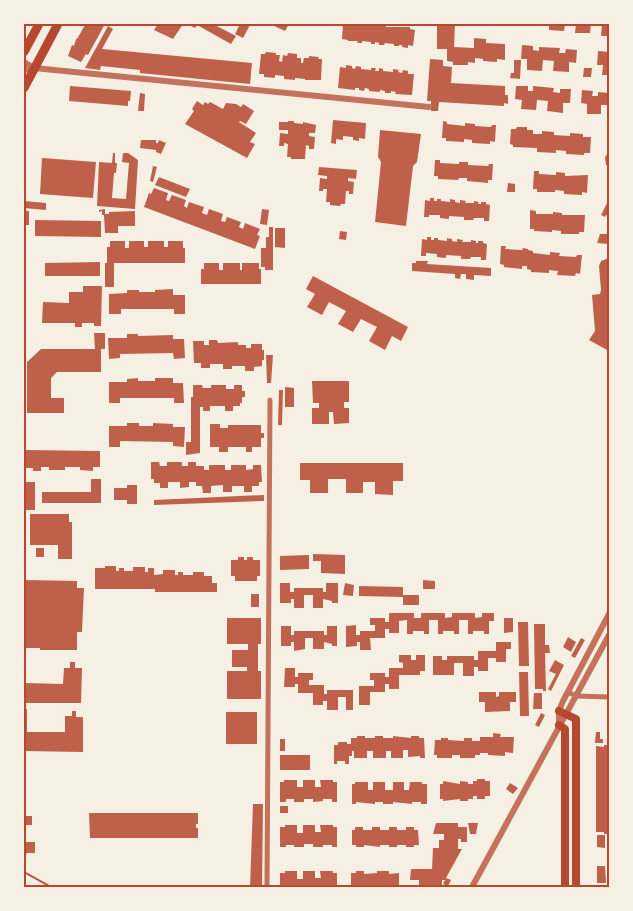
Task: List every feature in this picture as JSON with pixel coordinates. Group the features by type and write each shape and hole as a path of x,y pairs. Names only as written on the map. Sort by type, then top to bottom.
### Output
{"main road":[{"path":"24,52 39,24"},
{"path":"24,88 58,24"},
{"path":"563,713 576,719 576,887"},
{"path":"559,725 565,729 565,887"}],"street":[{"path":"24,62 34,68"},
{"path":"24,70 34,68 429,107"},
{"path":"267,887 270,400"},
{"path":"472,887 559,725 568,692 609,614"},
{"path":"563,713 576,696 609,635"},
{"path":"568,692 576,696 609,697"}],"path":[{"path":"24,872 51,887"}],"building":[{"path":"83,24 105,24 88,55 86,54 81,62 68,56 72,45 74,46 85,25"},
{"path":"158,24 183,24 173,39 154,30"},
{"path":"187,24 213,24 236,36 231,44 197,25 195,28"},
{"path":"240,24 250,25 243,38 235,34"},
{"path":"270,24 289,24 285,31"},
{"path":"343,24 410,27 410,29 415,30 413,46 408,45 408,48 402,47 402,45 394,46 394,44 385,43 384,45 379,45 379,43 375,42 375,44 371,44 371,42 362,41 362,43 357,43 358,41 348,41 342,39"},
{"path":"437,24 455,24 454,47 474,48 474,38 486,39 486,43 505,44 505,60 497,59 497,62 483,61 483,59 475,58 475,63 468,62 468,65 453,65 453,62 447,61 447,49 437,49"},
{"path":"549,24 565,24 564,31 549,30"},
{"path":"576,24 591,24 590,33 575,33"},
{"path":"602,24 609,24 609,36 601,36"},
{"path":"108,26 113,29 102,49 252,63 250,84 140,73 140,70 101,66 100,70 85,68"},
{"path":"522,45 533,46 533,50 539,51 539,47 560,48 559,53 565,53 566,49 577,50 576,63 569,62 569,72 553,71 554,61 543,60 542,71 527,70 527,59 521,59"},
{"path":"598,51 609,52 609,75 602,75 603,65 597,65"},
{"path":"266,52 280,55 279,61 282,62 283,55 287,56 288,53 297,54 297,58 301,58 301,63 303,63 304,58 309,58 309,56 319,57 318,59 322,59 321,80 284,79 284,76 275,75 275,78 264,77 264,74 259,74 261,54"},
{"path":"430,59 443,60 443,66 452,67 451,83 505,86 508,104 504,103 504,106 439,102 438,111 431,111 431,101 427,101"},
{"path":"514,60 521,60 520,79 510,78 511,73 514,73"},
{"path":"346,65 352,66 355,69 356,66 361,67 361,69 371,70 371,68 376,68 375,71 379,71 379,68 383,69 383,71 393,72 393,69 399,70 398,72 402,73 403,70 408,71 408,74 414,74 412,95 395,94 396,92 391,91 391,93 385,93 385,91 380,90 380,92 369,91 369,89 365,88 364,91 359,90 359,88 355,88 355,90 338,88 340,67 346,68"},
{"path":"584,68 592,68 591,77 583,77"},
{"path":"70,86 131,91 130,101 128,101 128,106 69,101"},
{"path":"516,86 528,86 528,91 533,91 533,86 554,88 553,92 560,93 560,89 571,89 570,103 563,103 563,113 547,111 548,101 537,100 536,110 521,109 522,100 515,99"},
{"path":"582,90 593,91 592,96 598,96 598,92 609,93 609,105 601,105 601,114 587,114 587,104 581,103"},
{"path":"140,93 145,94 144,111 138,111"},
{"path":"197,101 203,105 205,102 208,104 210,102 223,109 226,103 236,104 241,107 243,104 254,111 246,124 239,122 256,133 250,142 255,144 247,158 185,124 194,111 192,109"},
{"path":"333,120 366,123 365,139 359,138 359,141 353,140 353,137 343,136 343,140 336,139 336,144 331,143"},
{"path":"288,121 316,125 315,133 309,133 309,136 315,137 314,149 309,149 309,146 306,145 305,159 291,159 291,157 287,157 288,144 284,143 284,146 279,146 280,133 288,134 288,130 279,130 279,122"},
{"path":"443,121 447,122 447,124 465,126 465,123 475,124 475,126 491,127 496,125 495,142 490,141 490,144 472,143 472,140 464,139 464,142 446,141 446,138 442,138"},
{"path":"517,127 527,127 527,130 533,130 533,134 542,134 542,131 554,132 554,135 570,136 570,133 583,134 583,137 591,137 590,153 584,153 584,155 566,154 566,151 556,150 556,153 537,152 537,148 513,147 510,144 511,129 516,129"},
{"path":"380,130 421,134 417,162 413,166 406,226 375,222 381,162 378,157"},
{"path":"141,140 156,140 156,143 158,143 159,140 166,143 161,154 156,152 156,150 140,148"},
{"path":"113,153 115,153 115,163 117,163 116,173 114,173 112,198 126,199 129,163 122,162 123,153 128,153 138,160 135,209 97,206 99,162 112,163"},
{"path":"608,153 609,167 606,165 605,157"},
{"path":"42,158 96,162 93,198 40,194"},
{"path":"435,160 440,160 440,163 459,164 459,162 468,162 468,165 488,166 493,164 492,180 488,180 488,183 467,181 467,178 459,178 458,180 438,179 438,176 434,176"},
{"path":"153,166 157,167 153,182 150,181"},
{"path":"319,167 357,170 356,179 348,178 348,181 354,182 353,194 349,194 349,191 346,191 345,204 340,206 330,205 330,202 326,202 327,189 319,191 320,178 327,179 327,176 318,175"},
{"path":"534,171 539,171 539,174 556,175 556,172 565,173 565,176 588,175 587,193 582,192 582,195 564,194 564,191 555,190 555,192 537,192 537,189 533,189"},
{"path":"159,177 190,189 186,197 155,185"},
{"path":"508,183 515,184 515,192 507,192"},
{"path":"154,188 168,193 166,200 169,201 172,195 186,200 184,206 187,208 189,202 204,207 202,213 207,215 209,209 223,214 221,221 225,222 227,217 241,222 239,227 243,229 245,223 260,229 257,235 260,236 255,249 144,207 149,193 151,194"},
{"path":"430,198 434,198 434,201 441,199 441,201 450,202 450,199 460,203 460,200 466,201 465,203 479,202 478,204 486,202 486,204 490,205 489,221 484,221 484,218 464,220 464,217 449,216 449,219 440,218 440,215 424,217 425,200 430,201"},
{"path":"609,199 609,217 606,215 605,217 601,215"},
{"path":"24,201 46,203 46,210 24,208"},
{"path":"105,209 105,214 109,214 109,212 135,211 135,226 118,226 118,233 105,233 104,215 99,210"},
{"path":"262,209 269,210 267,225 260,224"},
{"path":"530,210 536,211 536,214 553,214 553,212 562,213 562,215 585,215 584,232 579,232 579,234 561,234 561,231 552,230 552,232 534,231 534,229 530,229"},
{"path":"24,211 29,211 29,225 24,225"},
{"path":"35,220 101,221 101,237 35,236"},
{"path":"269,227 273,227 273,270 265,270 265,267 261,267 261,248 266,248 266,237 269,237"},
{"path":"275,228 285,228 285,248 275,247"},
{"path":"340,231 347,232 346,240 339,239"},
{"path":"600,234 609,234 609,244 597,243"},
{"path":"427,237 431,237 431,240 438,238 438,240 447,241 447,238 457,242 457,239 463,240 462,242 471,242 471,240 478,243 478,241 483,241 483,243 487,244 486,260 481,260 481,257 461,259 461,256 446,255 446,258 437,257 437,254 426,253 426,256 421,256 422,239 427,240"},
{"path":"110,241 125,241 125,248 129,248 129,241 144,241 144,247 148,247 148,241 164,241 164,247 168,247 168,241 183,241 185,263 114,263 114,287 105,287 105,263 107,263 107,247 110,247"},
{"path":"501,246 506,246 505,249 528,249 533,251 533,253 550,255 550,252 560,253 559,256 576,257 577,255 582,255 580,274 576,273 575,276 557,275 558,271 549,270 549,273 531,272 531,270 527,269 527,266 522,266 522,269 504,267 504,265 500,264"},
{"path":"609,258 609,351 589,340 595,331 592,295 600,294 601,290 599,266 601,261"},
{"path":"416,261 428,261 427,264 491,268 491,276 474,275 474,280 466,279 466,274 461,274 460,279 455,278 455,274 412,271 412,263 416,263"},
{"path":"100,262 100,276 45,276 45,263"},
{"path":"204,263 219,263 219,270 223,270 223,263 240,263 240,270 242,270 242,263 259,263 261,284 201,284 201,269 204,269"},
{"path":"313,276 408,327 401,341 392,336 385,350 369,341 377,327 361,319 353,332 338,324 346,311 329,302 322,315 307,307 315,294 306,289"},
{"path":"83,286 102,286 101,326 94,326 94,323 82,323 82,327 75,327 75,323 42,323 43,302 69,303 69,292 83,292"},
{"path":"173,289 173,295 185,295 185,314 174,314 174,309 121,309 121,314 109,314 109,294 127,293 127,290 155,292 155,290"},
{"path":"94,333 105,333 105,349 101,349 101,372 57,372 51,378 51,398 64,398 64,413 27,413 27,362 41,349 95,349"},
{"path":"127,334 138,334 138,336 173,335 173,339 184,339 185,358 174,359 173,353 120,354 120,358 109,359 108,338 127,338"},
{"path":"209,340 217,340 218,343 238,342 238,345 246,345 246,348 251,348 251,344 262,344 264,360 262,360 262,366 254,367 254,371 245,371 245,366 232,366 232,369 223,369 223,364 210,364 210,368 201,368 201,363 194,363 193,341 204,341 204,345 209,345"},
{"path":"266,355 273,355 271,383 267,383"},
{"path":"138,378 138,381 155,381 155,378 173,378 173,383 183,383 184,403 174,403 174,398 120,398 120,403 109,403 109,382 127,382 127,379"},
{"path":"312,381 349,381 349,402 344,402 344,408 349,408 349,423 334,424 333,412 329,412 329,424 312,424 312,408 319,408 319,403 313,403"},
{"path":"193,385 211,388 211,385 226,385 226,389 234,389 234,385 242,385 245,397 242,397 240,406 233,406 233,411 225,411 225,406 210,406 210,411 203,411 203,407 200,407 200,453 186,455 186,442 191,442 191,397 193,397"},
{"path":"285,387 294,388 294,407 285,407"},
{"path":"279,390 283,390 282,425 278,425"},
{"path":"127,423 139,423 139,426 153,426 153,423 173,424 173,427 185,427 184,447 173,446 173,442 120,441 120,447 109,447 109,426 127,426"},
{"path":"210,424 220,424 220,428 228,428 228,425 261,425 261,433 264,433 264,438 261,438 261,447 252,447 252,452 246,452 246,447 228,447 228,452 219,452 219,447 210,447"},
{"path":"25,450 100,451 100,467 93,467 93,471 80,470 80,467 65,467 65,470 49,470 49,467 41,467 41,471 33,471 33,468 25,468"},
{"path":"151,462 159,462 160,466 167,466 167,462 182,462 182,466 188,466 188,462 196,462 196,466 204,466 204,470 209,470 209,465 225,465 225,470 231,470 231,465 246,465 246,470 253,469 253,465 261,465 262,482 259,482 259,486 252,486 252,492 244,492 244,486 232,486 232,492 223,492 223,485 211,486 211,493 203,493 202,486 196,486 196,482 189,482 189,487 180,488 180,482 168,482 168,488 160,488 160,483 154,483 154,479 151,479"},
{"path":"300,463 403,463 403,481 393,481 393,495 375,494 375,482 363,482 363,493 346,493 346,479 328,479 328,493 310,493 310,480 300,480"},
{"path":"91,479 101,479 101,503 42,503 42,492 91,492"},
{"path":"24,482 35,482 35,510 24,510"},
{"path":"127,485 137,485 137,504 127,504 127,500 114,500 114,488 127,488"},
{"path":"264,495 264,501 154,505 154,500"},
{"path":"30,514 69,514 69,522 72,522 72,559 58,559 58,545 30,545"},
{"path":"36,548 44,548 44,557 36,557"},
{"path":"313,554 345,555 345,574 321,573 321,561 313,561"},
{"path":"309,555 309,569 280,570 280,556"},
{"path":"238,557 244,557 244,560 247,560 247,557 253,557 253,560 260,560 260,576 257,576 257,581 235,581 235,576 231,576 231,560 238,560"},
{"path":"105,566 116,566 116,571 119,571 119,568 124,568 124,571 133,571 133,567 145,567 145,572 148,572 148,568 154,568 154,575 163,574 163,570 175,570 175,575 178,575 178,572 183,572 183,575 193,575 193,572 204,572 204,576 212,576 212,583 217,583 217,592 155,592 155,589 95,589 95,568 105,568"},
{"path":"25,580 77,581 77,588 84,588 82,632 77,632 77,650 24,648 24,642 26,642 26,631 24,631"},
{"path":"423,580 435,581 435,589 423,589"},
{"path":"280,583 290,583 290,592 294,592 294,588 323,588 323,592 326,592 326,583 338,583 338,603 332,603 332,601 323,599 323,608 313,608 313,595 304,595 304,608 294,608 294,599 291,599 291,603 280,603"},
{"path":"345,583 354,585 353,596 343,595"},
{"path":"359,586 403,587 403,595 419,595 419,605 403,605 403,597 359,596"},
{"path":"251,594 259,594 259,607 251,607"},
{"path":"389,613 414,613 414,618 421,618 421,613 445,613 445,618 452,617 452,613 475,613 475,618 482,617 482,613 494,613 494,621 489,621 489,634 484,634 484,631 473,631 473,634 468,634 468,620 459,620 459,634 454,634 454,631 443,631 443,634 438,634 438,620 429,620 429,634 424,634 424,631 413,631 413,634 407,634 407,620 399,621 399,633 389,633 389,629 385,629 385,638 370,638 371,650 360,650 360,642 357,642 357,646 346,647 346,626 356,625 356,635 360,635 360,631 375,631 375,625 370,625 370,618 385,618 385,622 389,622"},
{"path":"227,618 261,618 261,644 258,644 258,671 261,671 261,699 227,699 227,671 247,671 247,667 232,667 232,650 248,650 248,644 227,644"},
{"path":"504,618 513,618 513,632 504,633"},
{"path":"518,622 528,622 529,666 519,666"},
{"path":"534,624 545,624 545,645 549,645 550,653 545,653 546,691 535,689"},
{"path":"281,626 291,626 291,635 294,635 294,631 324,631 324,635 327,635 327,626 337,626 337,646 324,642 324,649 313,649 313,638 305,638 305,649 294,651 294,642 291,642 291,646 281,646"},
{"path":"568,637 576,642 571,652 563,647"},
{"path":"581,638 585,640 575,658 571,656"},
{"path":"496,642 511,642 511,649 506,649 506,662 496,662 496,658 488,658 488,671 478,671 478,667 474,667 474,676 463,676 463,663 454,663 454,675 433,675 433,656 442,656 442,660 447,660 447,656 474,656 474,660 478,660 478,651 496,651"},
{"path":"399,655 411,655 411,660 416,660 416,655 425,655 425,671 420,671 420,675 399,675 399,689 389,689 389,684 385,684 385,692 370,692 370,705 359,705 359,686 374,686 374,680 370,680 370,673 385,673 385,677 389,677 389,668 403,668 403,663 399,662"},
{"path":"555,660 564,665 551,691 548,689 556,674 549,671"},
{"path":"70,662 75,662 75,668 82,668 81,703 24,703 24,683 63,684 64,668 70,668"},
{"path":"285,668 295,668 295,677 298,677 298,673 313,673 313,680 309,680 309,685 324,685 324,694 327,694 327,690 353,690 353,710 346,710 346,697 338,697 338,710 327,710 327,701 323,701 323,705 313,705 313,693 298,693 298,684 295,684 295,687 284,687"},
{"path":"519,672 528,672 529,716 520,716"},
{"path":"479,692 496,692 496,697 499,696 499,692 516,692 516,702 510,702 510,711 485,712 485,702 479,702"},
{"path":"534,693 542,693 542,709 533,709"},
{"path":"24,709 27,709 27,732 65,732 65,716 72,716 72,711 76,711 76,717 83,717 83,752 24,751"},
{"path":"226,712 257,712 257,744 226,744"},
{"path":"541,713 545,715 539,727 535,725"},
{"path":"596,732 600,732 600,739 603,739 603,743 595,743"},
{"path":"493,733 501,734 500,737 514,737 513,753 505,752 505,756 480,753 480,755 475,755 475,758 460,758 460,755 452,755 452,758 437,758 437,755 434,755 435,740 448,738 448,740 464,741 464,738 472,738 472,741 480,741 480,737 493,737"},
{"path":"357,736 365,736 365,738 383,736 383,738 393,738 393,736 411,738 411,736 419,736 419,738 424,738 425,758 420,758 420,756 408,757 408,750 403,750 403,758 391,758 391,751 386,751 386,758 373,758 373,751 367,751 367,758 354,758 354,751 352,751 352,756 349,756 349,764 345,764 345,761 337,761 337,764 334,764 334,745 338,745 338,742 351,744 351,738 357,738"},
{"path":"280,739 285,739 285,751 280,751"},
{"path":"604,745 607,745 607,834 596,832 596,746 604,747"},
{"path":"280,755 310,755 310,770 280,770"},
{"path":"477,779 490,781 490,796 485,796 485,799 477,799 477,796 473,796 473,799 468,799 468,801 460,801 460,799 443,801 443,799 440,799 440,784 443,784 443,781 460,784 460,781 473,784 473,781 477,781"},
{"path":"284,780 297,780 297,787 303,787 303,780 315,780 315,787 321,787 320,780 333,780 333,782 337,782 337,802 332,802 332,799 313,802 313,799 304,799 304,802 294,802 294,799 286,799 286,802 280,802 280,782 284,782"},
{"path":"355,782 368,782 368,790 373,790 373,782 385,782 385,790 393,790 393,782 404,782 404,790 409,790 410,782 422,782 422,784 427,784 427,804 421,804 421,802 412,802 412,804 393,802 393,804 383,804 383,802 375,802 375,804 356,802 356,804 352,804 352,784 355,784"},
{"path":"510,783 518,788 513,794 506,789"},
{"path":"253,804 263,804 262,887 250,887"},
{"path":"280,806 288,806 288,813 280,813"},
{"path":"89,813 198,813 196,828 198,828 198,838 90,838"},
{"path":"24,816 32,816 32,825 24,825"},
{"path":"436,823 458,823 458,827 467,827 467,842 461,842 461,839 458,839 458,849 462,849 446,878 451,880 448,886 443,884 445,880 442,880 442,887 433,885 433,887 419,887 419,880 410,880 411,869 432,869 433,848 439,848 439,840 444,840 444,834 433,834"},
{"path":"468,823 478,823 476,834 470,834"},
{"path":"285,825 297,825 297,833 303,833 303,825 315,825 315,832 321,832 320,825 333,825 333,827 337,827 337,847 323,845 323,847 313,847 313,844 304,844 304,847 286,845 286,847 280,847 280,827 285,827"},
{"path":"355,827 363,827 363,830 372,830 372,827 380,827 380,830 389,830 389,827 397,827 397,830 406,830 406,827 414,827 414,830 418,830 419,845 414,845 414,847 406,847 406,845 389,847 389,845 380,845 380,847 364,845 364,847 356,847 356,845 352,845 352,830 355,830"},
{"path":"597,835 605,835 605,848 597,847"},
{"path":"24,842 35,842 35,853 27,853 24,858"},
{"path":"597,866 605,866 606,883 597,883"},
{"path":"285,871 297,871 297,879 303,879 303,871 315,871 315,878 321,878 320,871 333,871 333,873 337,873 337,887 280,887 280,873 285,873"},
{"path":"356,871 364,871 364,874 377,873 377,871 389,871 389,874 399,873 399,887 351,887 351,873 356,873"}]}
